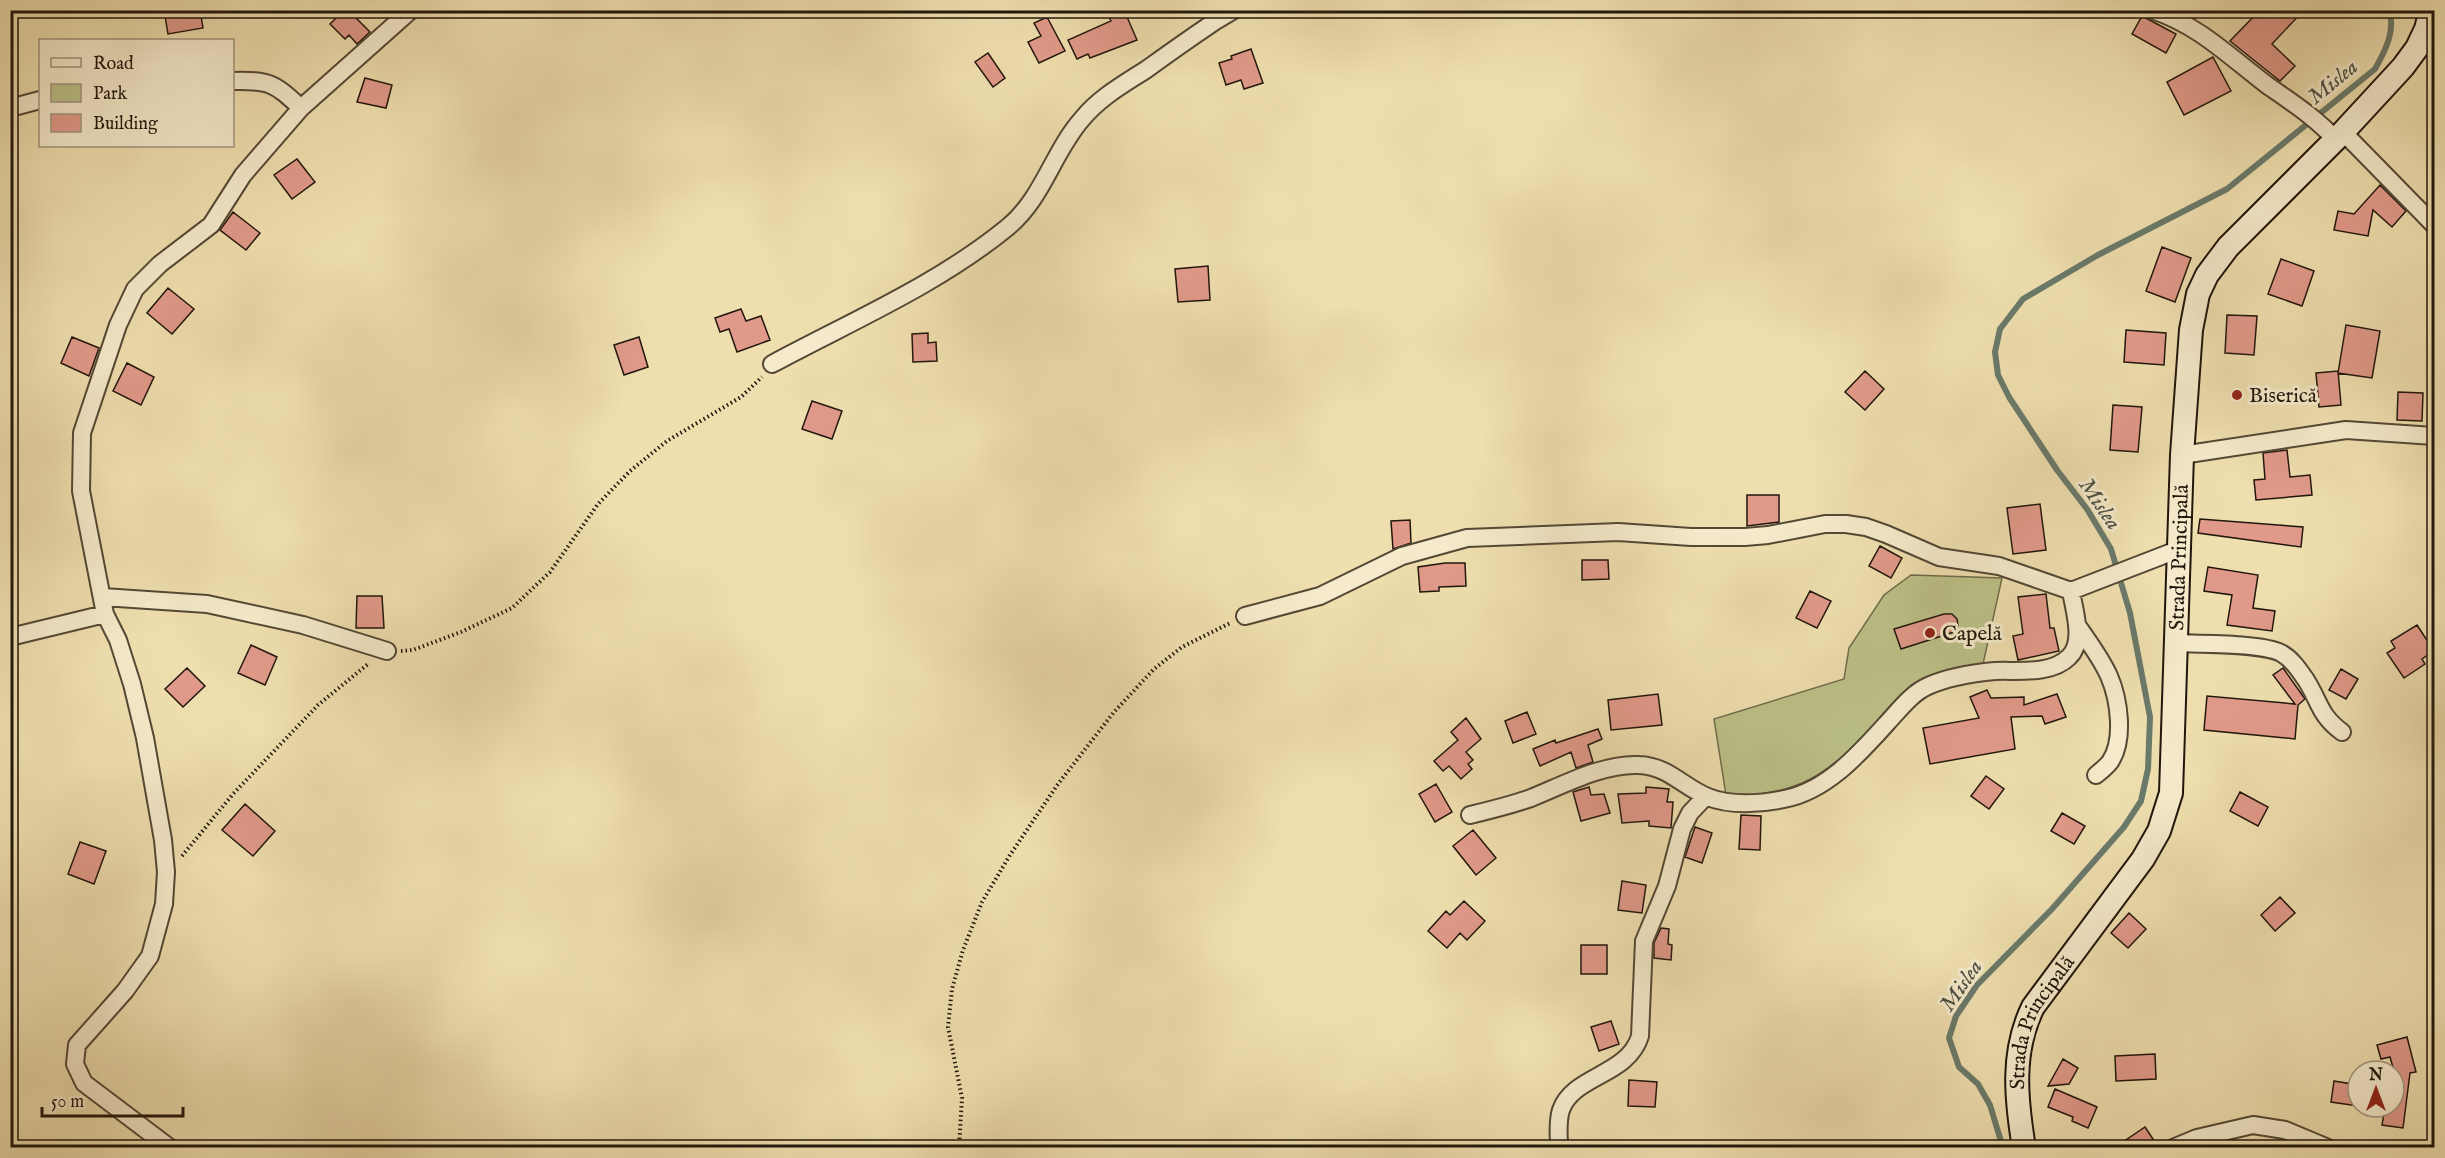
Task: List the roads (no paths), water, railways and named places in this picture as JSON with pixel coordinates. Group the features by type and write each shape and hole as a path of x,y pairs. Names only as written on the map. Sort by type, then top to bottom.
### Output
{"main road":[{"name":"Strada Principală","path":"2024,1148 2017,1074 2022,1029 2033,1006 2143,859 2159,831 2171,793 2177,550 2182,455 2191,330 2198,294 2207,275 2228,247 2335,134 2403,67 2417,48 2426,29 2431,10"}],"street":[{"path":"170,1148 84,1083 75,1064 77,1045 126,991 150,956 164,904 166,872 163,840 132,684 104,606 81,491 82,433 118,325 135,289 160,264 211,225 243,175 301,108 411,10"},
{"path":"772,364 894,302 959,262 1009,226 1045,183 1070,133 1101,100 1214,21 1234,10"},
{"path":"2152,10 2168,15 2201,32 2240,64 2307,112 2335,134 2434,225"},
{"path":"234,81 260,80 279,87 301,108"},
{"path":"10,108 39,100"},
{"path":"2182,455 2346,430 2434,436"},
{"path":"1245,616 1320,596 1402,556 1467,538 1618,532 1691,537 1745,537 1768,536 1825,525 1846,524 1866,527 1886,534 1939,557 1999,566 2078,589 2177,550"},
{"path":"1470,815 1522,801 1592,774 1630,765 1655,767 1672,774 1706,796 1720,801 1748,803 1786,799 1818,786 1844,766 1910,698 1926,686 1970,675 2028,670 2054,665 2072,654 2077,625 2078,589"},
{"path":"10,637 104,606 207,604 303,625 387,651"},
{"path":"2077,625 2109,676 2117,703 2116,747 2110,762 2096,775"},
{"path":"2175,643 2261,648 2280,652 2298,668 2322,714 2342,732"},
{"path":"1559,1148 1559,1122 1564,1103 1579,1089 1617,1066 1632,1053 1637,1045 1640,1036 1644,941 1667,886 1682,829 1690,813 1706,796"},
{"path":"2174,1148 2197,1138 2253,1125 2285,1130 2328,1148"}],"waterway":[{"name":"Mislea","path":"2003,1148 1990,1105 1978,1084 1959,1067 1949,1038 1956,1016 1977,985 2052,909 2124,827 2141,801 2148,769 2150,717 2130,613 2111,549 2087,509 2057,470 2009,397 1998,375 1995,352 2000,329 2023,299 2098,255 2227,189 2375,69 2386,48 2390,33 2389,10"}],"place":[{"name":"Biserică","path":"2237,395"},
{"name":"Capelă","path":"1930,633"}]}
